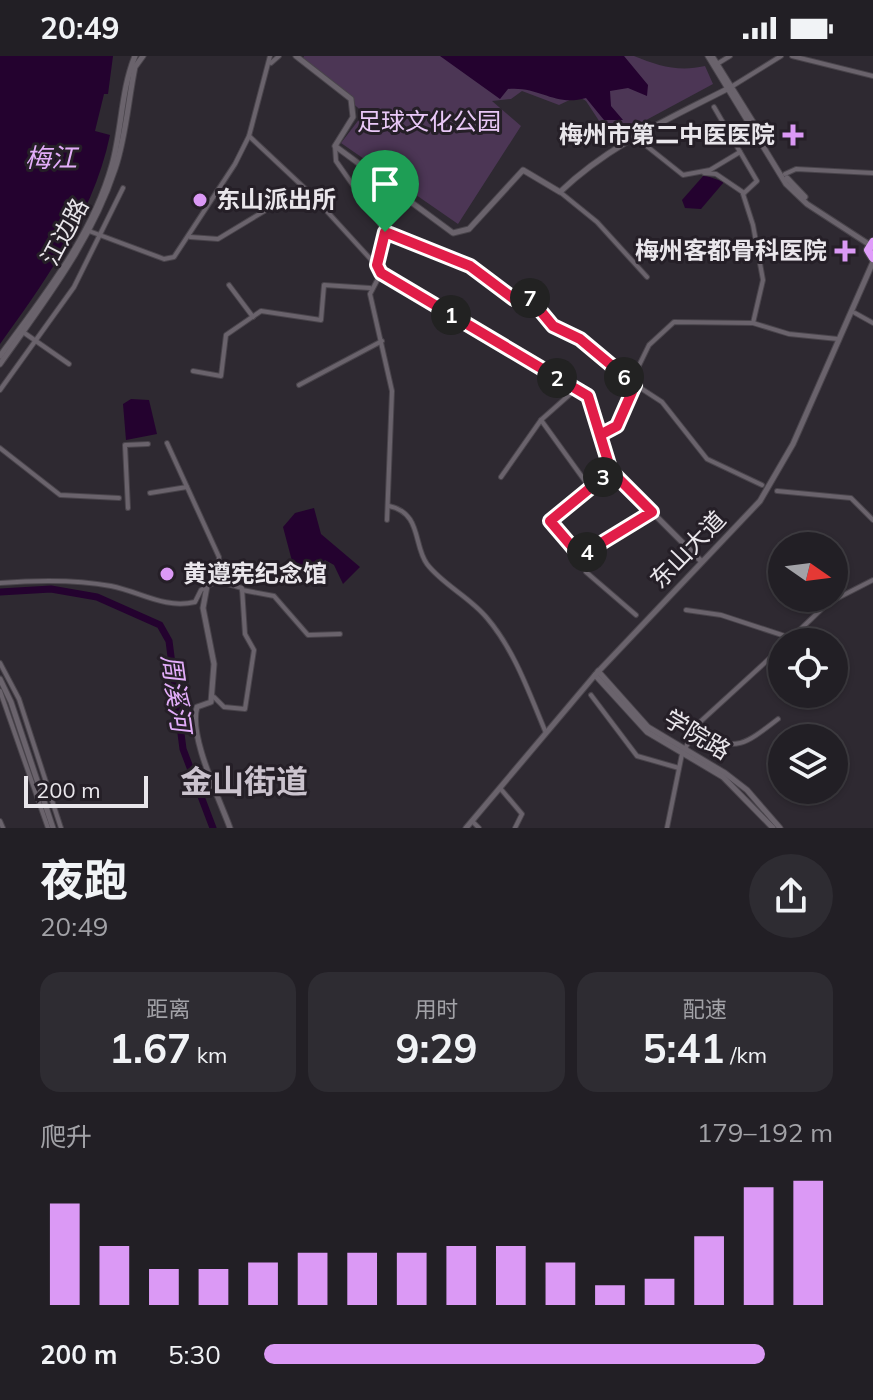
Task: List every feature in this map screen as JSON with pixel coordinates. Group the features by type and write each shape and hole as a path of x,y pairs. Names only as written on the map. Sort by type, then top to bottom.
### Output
{"highway":[{"path":"871,243 873,260"}],"main road":[{"name":"江边路","path":"0,364 69,267 89,231 115,169 135,67 140,56"},
{"name":"江边路","path":"0,356 63,268 85,230 111,167 140,56"},
{"path":"710,56 785,174 809,202 871,243"},
{"path":"710,56 786,184 807,204 871,243"},
{"path":"298,57 351,99 353,117 335,146 453,233 469,229 523,170 560,192 588,166 618,145 731,87"},
{"name":"东山大道","path":"469,824 596,673 760,501 774,481 873,260"},
{"path":"377,265 381,273 588,396 611,471 701,561"},
{"path":"207,586 203,608 214,664 211,677 214,697 211,702 197,707 195,717 200,745 230,828"},
{"name":"学院路","path":"596,673 647,732 747,790 780,828"},
{"path":"0,679 11,702 50,828"},
{"name":"学院路","path":"683,752 723,777 773,828"}],"street":[{"path":"89,231 164,259 174,257 235,164 249,136 271,63 270,56"},
{"path":"271,63 279,56"},
{"path":"717,64 730,56"},
{"path":"731,87 781,56"},
{"path":"792,56 873,76"},
{"path":"714,107 757,181 744,193"},
{"path":"249,136 309,192 377,265"},
{"path":"639,140 683,175 700,172 740,152"},
{"path":"335,146 336,161 385,232 470,266 514,299 524,291 553,326 580,339 633,384 662,402 707,459 762,485"},
{"path":"785,174 796,169 873,173"},
{"path":"700,172 716,174 744,193 763,280 753,323"},
{"path":"0,390 74,287 102,237 123,188"},
{"path":"190,237 218,239 271,207 299,203 309,192"},
{"path":"560,192 597,222 647,277"},
{"path":"377,265 385,232"},
{"path":"381,273 370,288 392,391 387,520"},
{"path":"229,285 253,317"},
{"path":"193,371 221,376 226,335 261,311 321,320 324,285 370,288"},
{"path":"855,313 873,323"},
{"path":"600,435 617,426 649,345 674,322 753,323 789,334 839,339"},
{"path":"23,332 69,364"},
{"path":"299,385 382,341"},
{"path":"501,477 541,420 576,389"},
{"path":"541,420 590,488"},
{"path":"167,443 219,557 217,582"},
{"path":"128,508 125,445 148,444"},
{"path":"0,448 60,495 119,498"},
{"path":"611,471 550,521 580,556 586,572 636,615"},
{"path":"150,493 187,487"},
{"path":"777,491 851,498 873,520"},
{"path":"389,506 406,515 415,525 424,561 478,607 510,649 546,733"},
{"path":"580,556 652,512"},
{"path":"0,583 54,580 111,586 175,606 195,602 207,586 217,581 274,596 308,635 340,634"},
{"path":"802,628 828,603 873,580"},
{"path":"214,697 224,707 245,709 254,650 245,634 242,590"},
{"path":"686,610 733,618 768,632"},
{"path":"667,828 683,752 700,722 768,660"},
{"path":"0,663 19,699 61,828"},
{"path":"0,691 50,828"},
{"path":"591,695 637,756 679,768"},
{"path":"692,738 735,746 746,744 778,719"},
{"path":"500,788 522,814 515,828"},
{"path":"0,821 3,828"},
{"path":"469,824 479,828"}],"green space":[{"name":"足球文化公园","path":"304,56 634,56 669,67 705,66 713,84 611,139 586,101 578,96 559,105 522,91 511,99 492,101 521,126 458,224 341,143 364,113 302,60"}],"water":[{"name":"梅江","path":"0,56 113,56 108,94 104,94 95,131 110,135 93,192 51,270 0,344"},
{"path":"440,56 624,56 648,85 647,96 628,88 610,91 611,106 623,120 604,120 586,98 565,100 529,90 508,89 500,99"},
{"path":"704,175 724,182 701,209 685,208 682,200"},
{"path":"131,399 149,400 157,434 126,440 123,404"},
{"path":"314,508 321,534 360,567 343,584 334,565 325,560 308,578 292,561 283,527 295,513"}],"waterway":[{"name":"周溪河","path":"0,592 51,589 97,597 160,625 169,641 183,749 213,828"}],"place":[{"name":"梅州市第二中医医院","path":"793,135"},
{"name":"东山派出所","path":"200,200"},
{"name":"梅州客都骨科医院","path":"845,251"},
{"name":"黄遵宪纪念馆","path":"167,574"}],"district":[{"name":"金山街道","path":"244,782"}],"route":[{"path":"385,232 377,265 381,273 588,396 611,471 550,521 580,556 652,512 611,471 600,435 617,426 635,385 580,339 553,326 524,291 514,299 470,266 418,248 385,232"}]}
